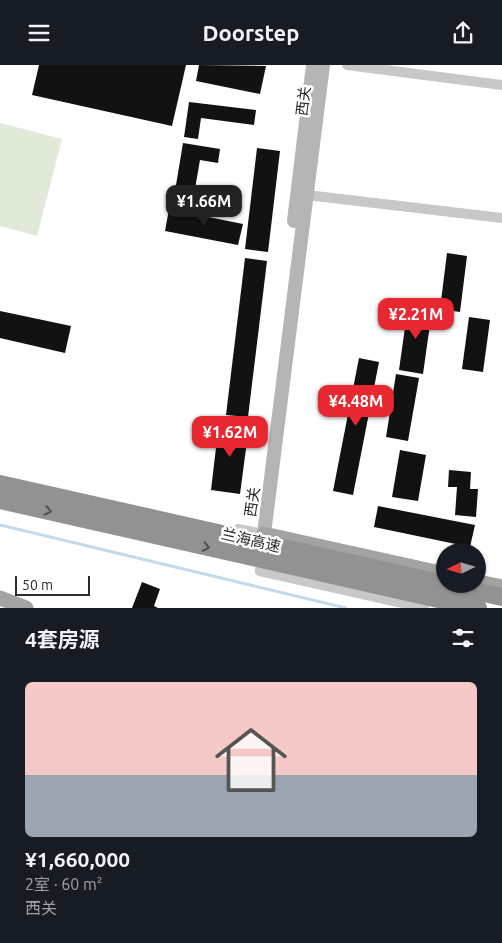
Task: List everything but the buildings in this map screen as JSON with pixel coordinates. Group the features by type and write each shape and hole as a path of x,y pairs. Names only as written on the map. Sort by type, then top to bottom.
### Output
{"highway":[{"name":"兰海高速","path":"0,484 502,597"},
{"name":"兰海高速","path":"0,500 478,608"}],"main road":[{"name":"西关","path":"264,535 260,505 313,65"},
{"name":"西关","path":"264,535 323,65"},
{"path":"264,535 436,572"},
{"path":"486,583 502,587"},
{"path":"0,599 26,608"}],"street":[{"path":"347,65 502,85"},
{"path":"307,195 502,218"},
{"path":"0,476 264,535 260,571 424,608"}],"green space":[{"path":"0,123 62,139 37,236 0,226"}],"waterway":[{"path":"0,525 346,608"}]}
